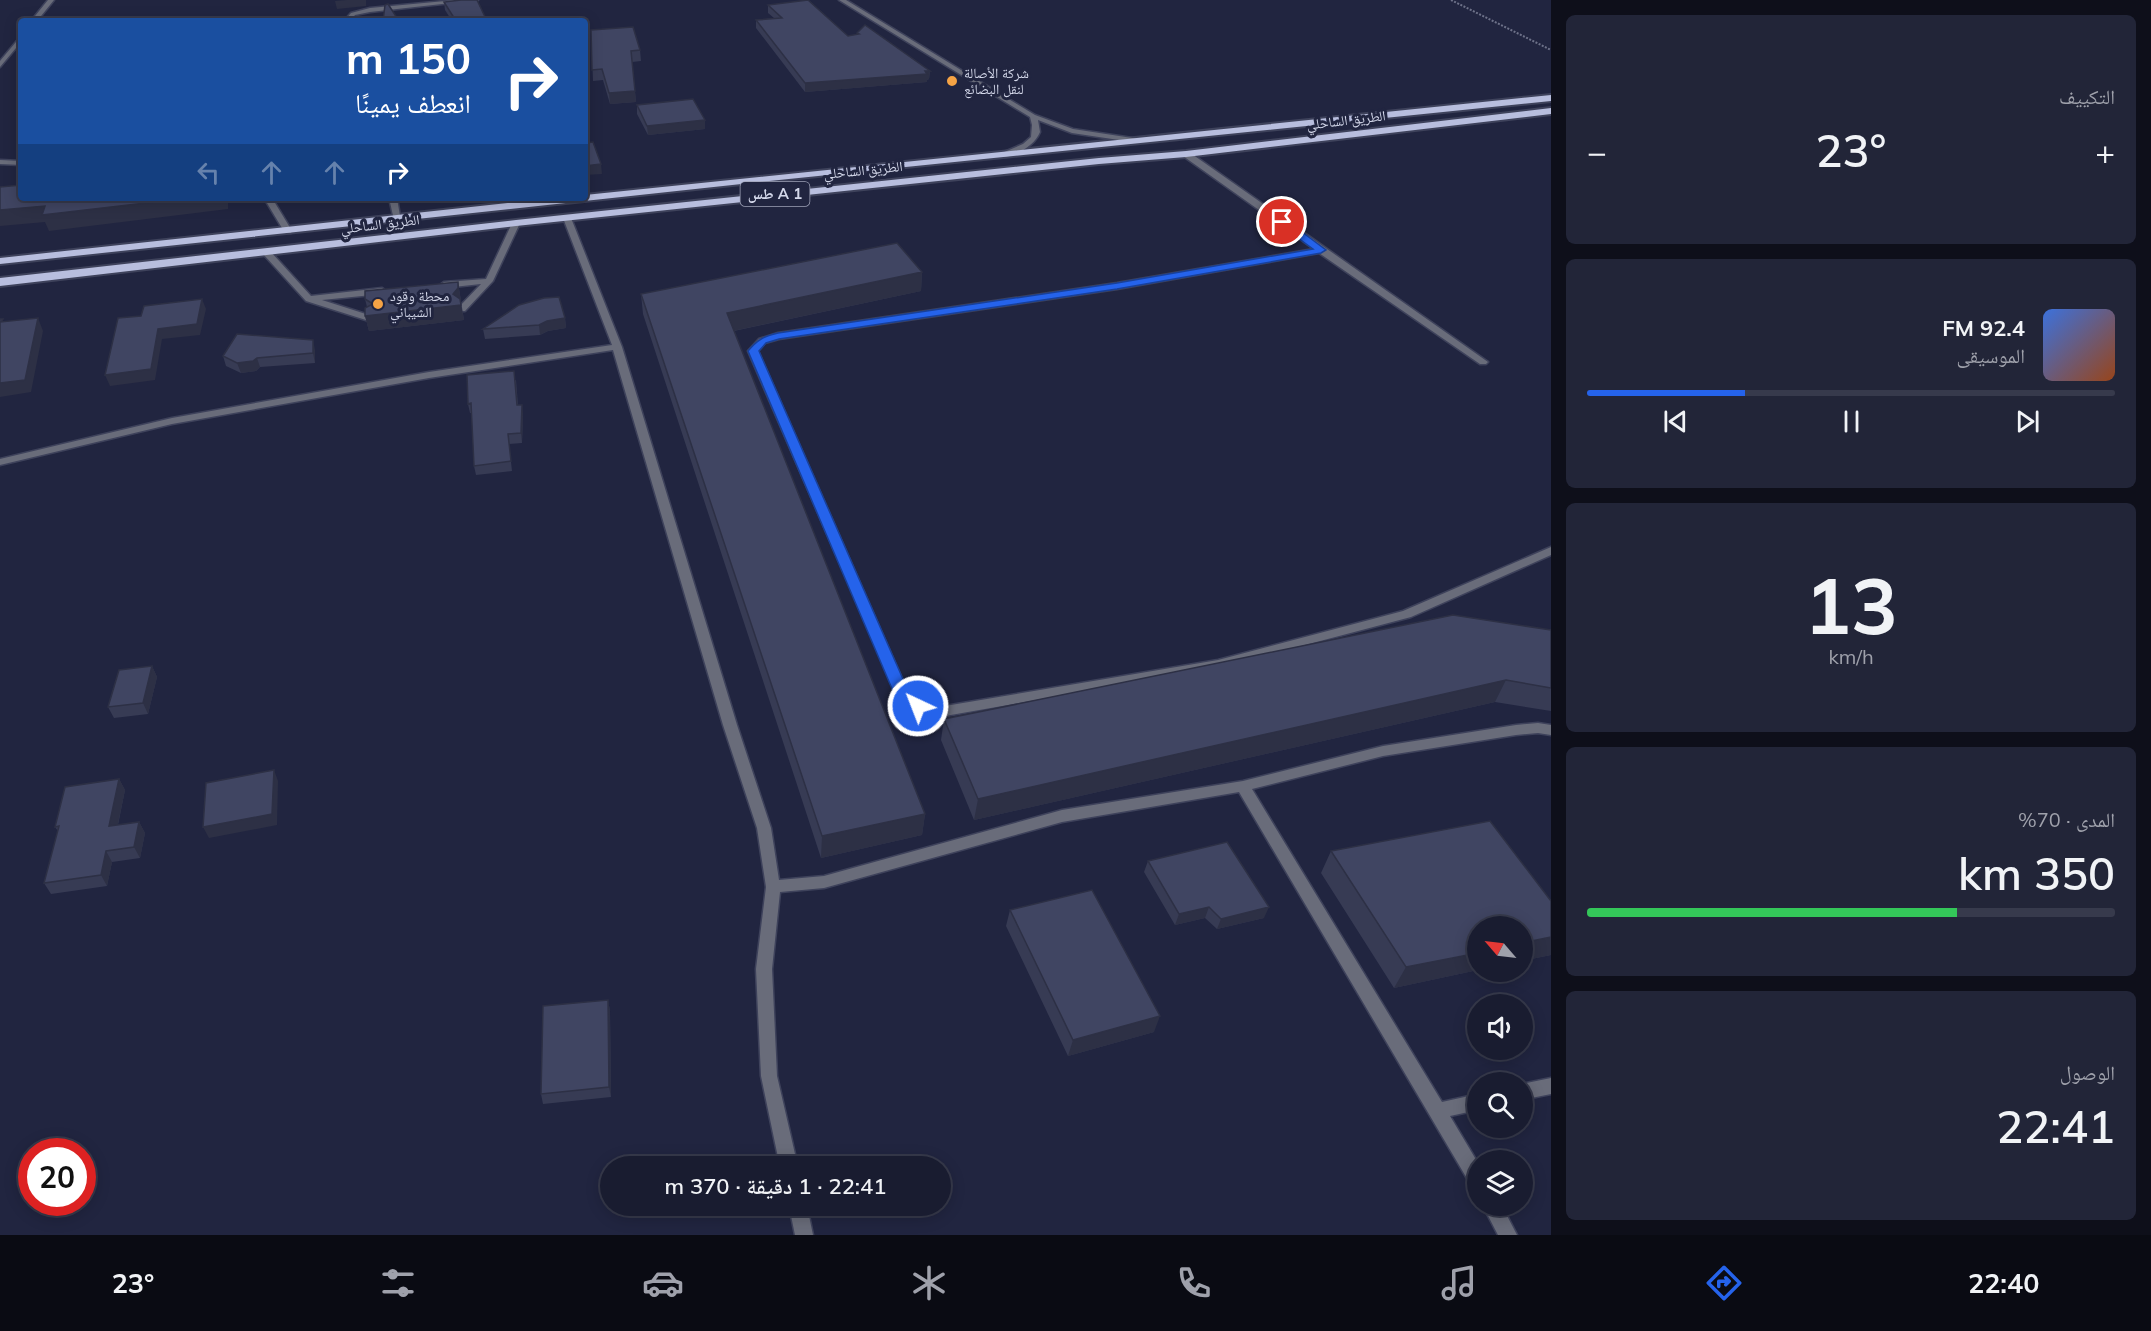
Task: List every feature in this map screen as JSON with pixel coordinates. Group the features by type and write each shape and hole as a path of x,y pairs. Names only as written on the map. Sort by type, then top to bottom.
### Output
{"highway":[{"name":"الطريق الساحلي","path":"588,198 1551,98"},
{"name":"الطريق الساحلي","path":"0,282 771,195 1186,154 1551,111"},
{"path":"760,179 771,195"},
{"name":"الطريق الساحلي","path":"0,261 566,201"}],"street":[{"path":"36,18 51,0"},
{"path":"350,18 353,14 370,10 475,0"},
{"path":"842,0 1033,116 1072,131 1139,141"},
{"path":"0,65 18,42"},
{"path":"1005,155 1035,138 1038,132 1033,116"},
{"path":"1186,154 1483,362"},
{"path":"0,162 18,163"},
{"path":"270,201 288,231"},
{"path":"394,201 398,220"},
{"path":"567,218 617,347 727,714 764,828 773,887 765,969 769,1076 787,1156"},
{"path":"462,309 489,280 516,223"},
{"path":"1321,250 1117,286 793,333 762,341 753,351 757,362 901,691 918,706 945,711 1218,663 1407,614 1551,551"},
{"path":"267,253 309,299 369,318"},
{"path":"433,286 489,280"},
{"path":"309,299 388,291"},
{"path":"0,462 172,421 429,375 617,347"},
{"path":"773,887 824,882 1062,816 1243,786 1383,751 1516,730 1538,728 1551,730"},
{"path":"1243,786 1467,1162"},
{"path":"1533,1090 1551,1086"},
{"path":"1438,1111 1467,1104"},
{"path":"800,1216 804,1235"},
{"path":"1498,1216 1508,1235"}],"path":[{"path":"1451,0 1551,50"}],"building":[{"path":"477,0 486,18 454,18 444,2"},
{"path":"808,0 848,36 859,34 857,33 865,25 930,71 925,71 927,74 805,83 756,20 782,18 768,5"},
{"path":"388,4 397,18 383,18 385,5"},
{"path":"633,27 640,50 631,51 635,91 609,93 602,69 592,70 591,30"},
{"path":"693,99 705,120 647,126 637,105"},
{"path":"593,142 601,164 588,166 588,143"},
{"path":"18,185 18,201 163,201 42,215 45,206 0,210 0,187"},
{"path":"897,243 922,272 727,313 925,814 822,836 641,294"},
{"path":"458,282 458,288 453,294 460,299 461,305 365,316 365,308 373,304 365,299 365,291"},
{"path":"559,297 565,318 539,325 483,329 519,305 544,298"},
{"path":"202,299 197,324 158,329 151,369 105,375 118,318 141,316 144,306"},
{"path":"38,318 25,380 0,383 0,319 3,319 1,322"},
{"path":"237,334 313,340 313,353 257,358 253,361 237,363 223,356"},
{"path":"514,371 517,405 522,405 521,433 508,434 511,461 474,466 471,403 468,404 467,375"},
{"path":"1453,615 1551,630 1551,688 1506,680 978,799 944,719"},
{"path":"152,666 143,703 108,707 119,670"},
{"path":"274,770 272,814 203,827 206,783"},
{"path":"119,779 109,826 139,822 134,847 106,851 101,875 44,883 59,826 55,827 65,787"},
{"path":"1490,821 1551,901 1551,937 1533,941 1533,916 1467,916 1467,955 1406,967 1331,851"},
{"path":"1227,842 1269,907 1221,919 1209,907 1179,914 1148,861"},
{"path":"1092,890 1160,1016 1073,1040 1010,910"},
{"path":"608,1000 609,1087 541,1094 543,1006"}],"place":[{"name":"شركة الأصالة لنقل البضائع","path":"952,81"},
{"name":"محطة وقود الشيباني","path":"378,304"}],"route":[{"path":"918,706 901,691 753,351 762,341 778,336 1117,286 1321,250 1282,222"}]}
